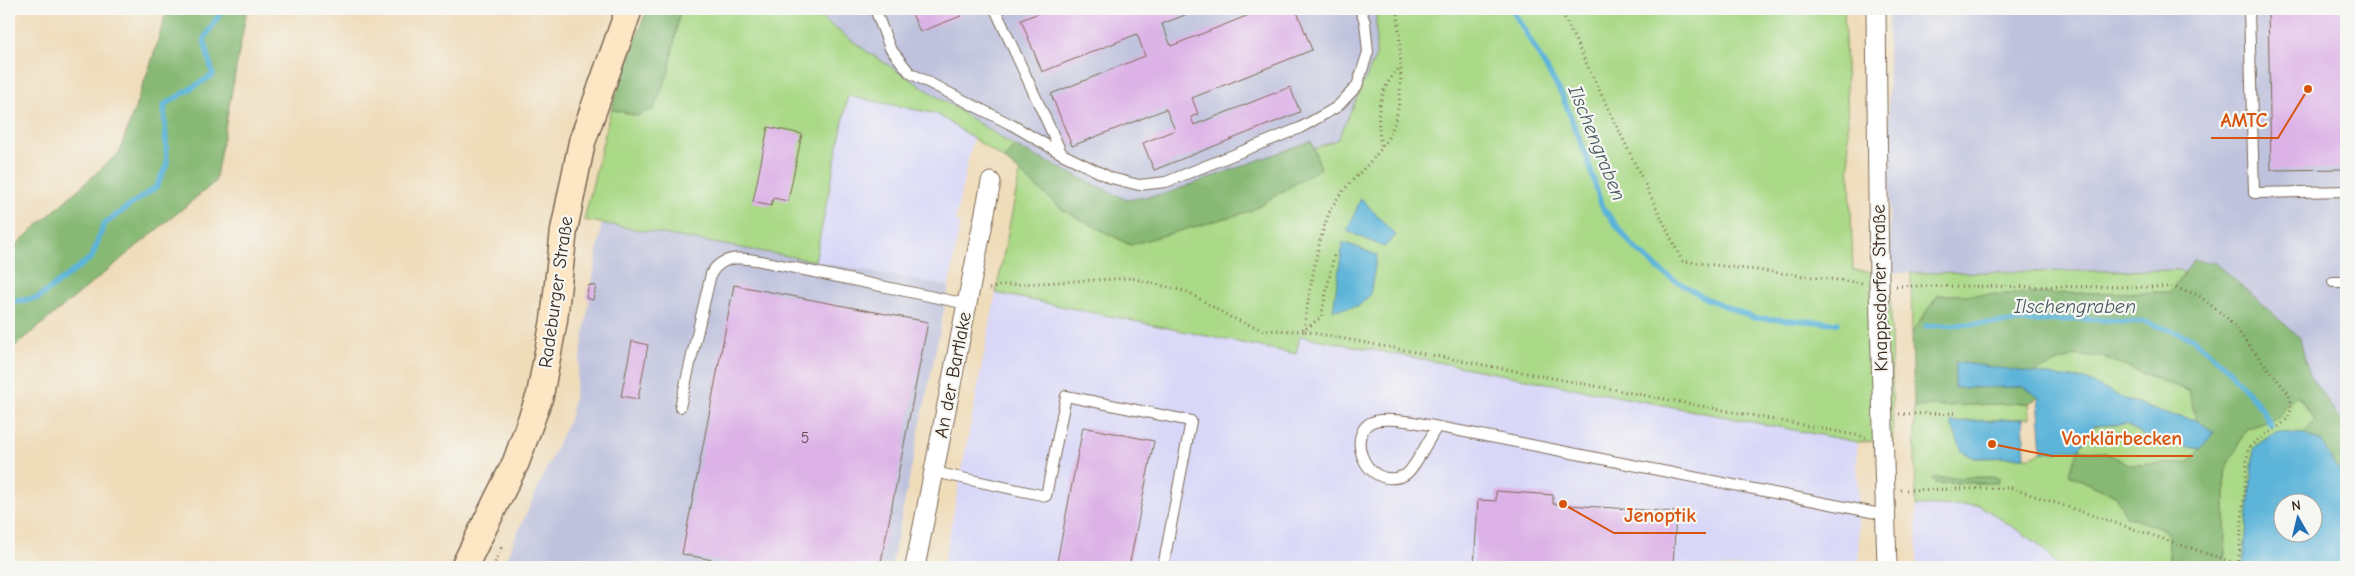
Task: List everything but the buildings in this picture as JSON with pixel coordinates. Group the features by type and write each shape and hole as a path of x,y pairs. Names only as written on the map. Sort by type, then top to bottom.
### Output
{"main road":[{"name":"Radeburger Straße","path":"464,567 516,462 540,395 554,320 564,230 582,142 629,9"}],"street":[{"name":"Knappsdorfer Straße","path":"1876,9 1887,567"},
{"name":"An der Bartlake","path":"915,567 991,182"}],"lane":[{"path":"875,9 890,48 910,73 1111,178 1139,185 1166,182 1300,128 1337,107 1358,86 1368,52 1365,22 1360,9"},
{"path":"995,9 1062,154"},
{"path":"2249,9 2254,193 2346,191"},
{"path":"680,407 711,274 717,266 730,259 742,257 968,299"},
{"path":"2333,282 2346,282"},
{"path":"934,472 1046,496 1066,396 1191,422 1163,567"},
{"path":"1437,427 1407,474 1393,479 1379,476 1368,468 1359,452 1360,440 1367,426 1378,420 1437,427 1886,515"}],"path":[{"path":"1303,331 1322,235 1333,203 1374,157 1393,127 1400,96 1398,9"},
{"path":"1560,9 1682,261 1880,286 2173,287 2198,295 2227,318 2288,393 2292,404 2292,413 2286,420 2254,442 2248,449 2238,566 2011,488 1885,491"},
{"path":"1381,146 1378,125 1380,101 1387,80 1399,67"},
{"path":"1303,331 1321,317 1334,255"},
{"path":"968,299 1004,285 1132,278 1188,292 1230,317 1263,330 1303,331 1862,437 1884,438"},
{"path":"1921,413 1959,413"},
{"path":"493,567 501,548"}],"shaded area":[{"path":"809,9 1376,9 1376,56 1338,139 1127,219 866,51"},
{"path":"1888,9 2346,9 2346,428 2308,373 2300,338 2194,260 2184,273 2179,270 1890,273"},
{"path":"848,96 937,114 973,138 955,221 960,223 949,286 815,261"},
{"path":"602,222 949,286 891,567 502,567 571,415"},
{"path":"996,293 1296,354 1299,336 1857,442 1859,567 943,567"},
{"path":"1979,505 2037,542 2060,567 1917,567 1916,506"}],"green space":[{"path":"167,9 247,9 215,182 9,351 9,251 119,153 154,54"},
{"path":"647,9 680,9 669,72 654,109 637,116 611,109"},
{"path":"680,9 809,9 866,51 1014,146 1004,159 937,114 848,96 815,261 584,220 611,109 637,116 669,72"},
{"path":"1376,9 1844,9 1853,270 1890,273 1893,441 1857,442 1300,336 1296,354 996,293 1020,172 1063,210 1130,245 1321,168 1314,149 1338,139 1376,56"},
{"path":"1311,141 1321,168 1251,211 1130,245 1063,210 1004,159 1014,146 1127,200 1168,193"},
{"path":"2194,260 2216,263 2300,338 2308,373 2346,428 2346,475 2335,466 2322,442 2303,434 2315,421 2298,395 2287,403 2278,418 2246,429 2225,472 2225,567 2171,567 2167,531 2126,516 2117,497 2069,474 2079,449 2106,453 2130,465 2188,463 2214,432 2196,420 2189,391 2145,375 2107,358 2076,355 2032,373 1956,362 1954,388 2024,387 2039,397 2029,403 1914,407 1912,333 1938,295 2170,292"},
{"path":"2179,270 2184,273 2170,292 1938,295 1912,333 1911,273"},
{"path":"2076,355 2107,358 2145,375 2189,391 2196,420 2166,414 2129,401 2085,380 2032,373"},
{"path":"2297,395 2315,421 2303,434 2276,432 2254,447 2243,567 2225,567 2225,472 2246,429 2278,418 2287,403"},
{"path":"2029,403 2030,418 1950,422 1974,458 2031,457 2042,452 2079,449 2093,426 2126,424 2152,441 2200,449 2188,463 2130,465 2106,453 2069,474 2117,497 2127,516 2167,531 2171,567 2060,567 2036,542 1979,505 1916,506 1914,407","holes":["1999,477 1998,483 1936,483 1933,478"]},
{"path":"2346,475 2346,503 2342,490"},
{"path":"1999,477 1998,483 1935,483 1932,478"}],"water":[{"path":"1361,198 1396,236 1384,247 1347,231"},
{"path":"1343,242 1377,255 1370,295 1359,306 1333,310"},
{"path":"1956,362 2085,380 2129,401 2166,414 2196,420 2214,432 2200,449 2152,441 2126,424 2093,426 2079,449 2042,452 2038,397 2024,387 1954,388"},
{"path":"2023,419 2025,457 1974,458 1962,451 1950,422"},
{"path":"2276,432 2303,434 2322,442 2335,466 2346,475 2342,490 2346,503 2346,567 2243,567 2254,447"}],"waterway":[{"path":"9,302 38,298 92,257 104,224 157,186 167,164 164,105 213,75 204,39 219,15 220,9"},
{"name":"Ilschengraben","path":"1512,9 1562,95 1587,158 1602,207 1632,245 1663,273 1705,298 1754,318 1838,323"},
{"name":"Ilschengraben","path":"1926,326 2083,319 2146,322 2192,338 2224,365 2262,409 2271,425"}],"place":[{"name":"AMTC","path":"2308,89"},
{"name":"Vorklärbecken","path":"1992,444"},
{"name":"Jenoptik","path":"1563,504"}]}
